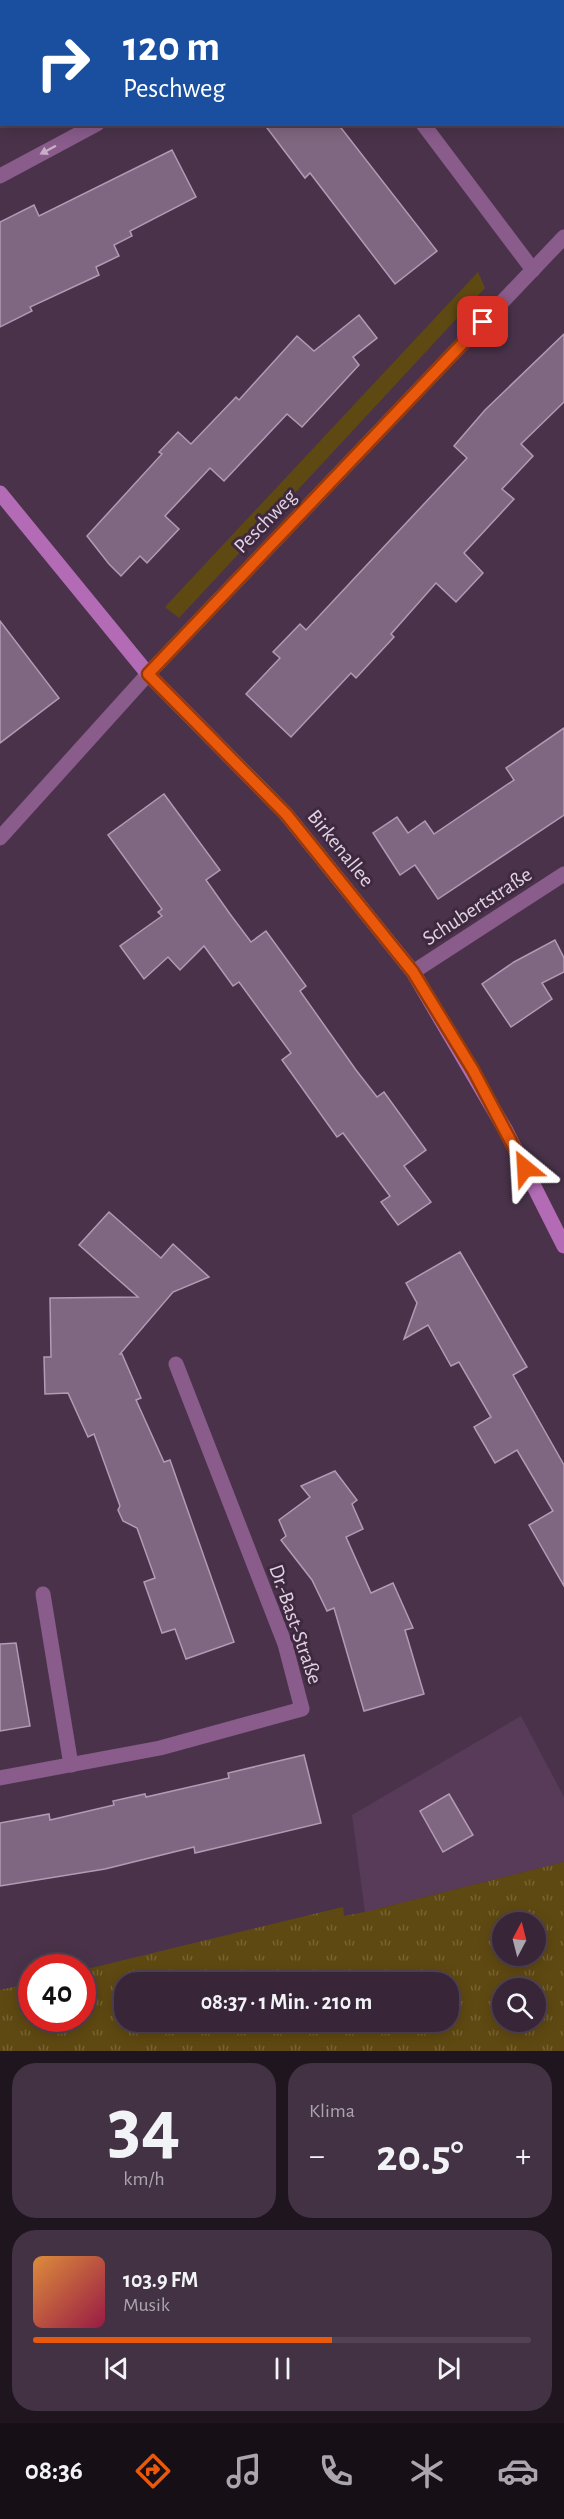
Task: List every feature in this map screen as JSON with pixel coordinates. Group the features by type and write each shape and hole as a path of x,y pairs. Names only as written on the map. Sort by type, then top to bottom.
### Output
{"street":[{"path":"0,176 93,126"},
{"path":"425,126 533,270"},
{"name":"Peschweg","path":"0,838 148,674 564,237"},
{"name":"Birkenallee","path":"0,493 148,674 286,814 413,972 505,1129 564,1246"},
{"name":"Schubertstraße","path":"413,972 564,874"},
{"name":"Dr.-Bast-Straße","path":"0,1778 160,1748 302,1709 285,1644 176,1364"},
{"path":"43,1594 71,1765"}],"shaded area":[{"path":"521,1716 564,1797 564,1862 365,1912 352,1815"}],"green space":[{"path":"478,272 485,288 179,618 165,607"},
{"path":"564,1862 564,2051 0,2051 0,1990 18,1986 18,2032 96,2032 96,1967 343,1907 344,1916"}],"building":[{"path":"266,126 340,126 437,251 395,284 310,173 305,178"},
{"path":"172,150 196,197 130,231 132,236 114,245 119,256 96,267 99,275 30,307 32,311 0,327 0,222 34,205 39,216"},
{"path":"359,315 377,338 353,357 359,365 302,427 287,414 224,481 210,468 165,516 179,529 147,563 140,556 121,576 87,536 162,454 159,452 178,432 191,444 236,397 239,400 297,336 314,351"},
{"path":"564,334 564,402 521,444 533,456 502,489 514,499 464,553 483,573 456,602 436,583 391,634 394,637 356,678 351,673 291,737 246,694 280,658 273,652 300,624 306,630 467,458 454,446 485,410"},
{"path":"0,621 59,698 0,743"},
{"path":"564,728 564,815 438,899 415,865 400,875 373,833 397,817 408,833 425,821 434,834 514,780 506,768"},
{"path":"164,794 220,870 206,880 230,914 251,942 266,931 306,986 300,991 356,1070 377,1097 384,1092 426,1150 404,1166 431,1202 398,1225 381,1202 390,1196 343,1133 337,1137 282,1060 291,1053 239,982 233,986 204,946 180,970 168,957 144,979 120,946 162,916 158,912 162,909 108,835"},
{"path":"555,940 564,958 564,972 542,983 552,999 511,1027 482,984 514,962"},
{"path":"109,1212 161,1258 173,1244 209,1277 173,1292 120,1354 122,1354 141,1398 136,1400 164,1462 170,1460 234,1642 186,1659 175,1629 162,1633 144,1582 155,1578 137,1528 123,1521 118,1510 120,1506 94,1434 88,1437 68,1393 45,1394 44,1357 51,1357 50,1298 138,1297 79,1245"},
{"path":"460,1252 527,1367 513,1375 564,1465 564,1586 529,1525 553,1511 517,1450 495,1463 474,1427 491,1417 459,1362 451,1366 428,1325 404,1339 417,1303 406,1283"},
{"path":"335,1471 357,1500 352,1504 363,1529 346,1537 371,1593 393,1583 413,1628 405,1630 424,1694 364,1711 334,1608 327,1611 312,1580 281,1540 286,1536 279,1520 310,1497 301,1486"},
{"path":"16,1643 30,1726 0,1731 0,1644"},
{"path":"304,1755 321,1823 195,1853 194,1847 105,1869 0,1886 0,1823 49,1814 50,1820 114,1805 113,1801 145,1794 146,1797 229,1778 228,1773"},
{"path":"449,1794 473,1835 443,1852 420,1811"}],"route":[{"path":"483,322 148,674 286,814 413,972 473,1070 525,1168"}]}
